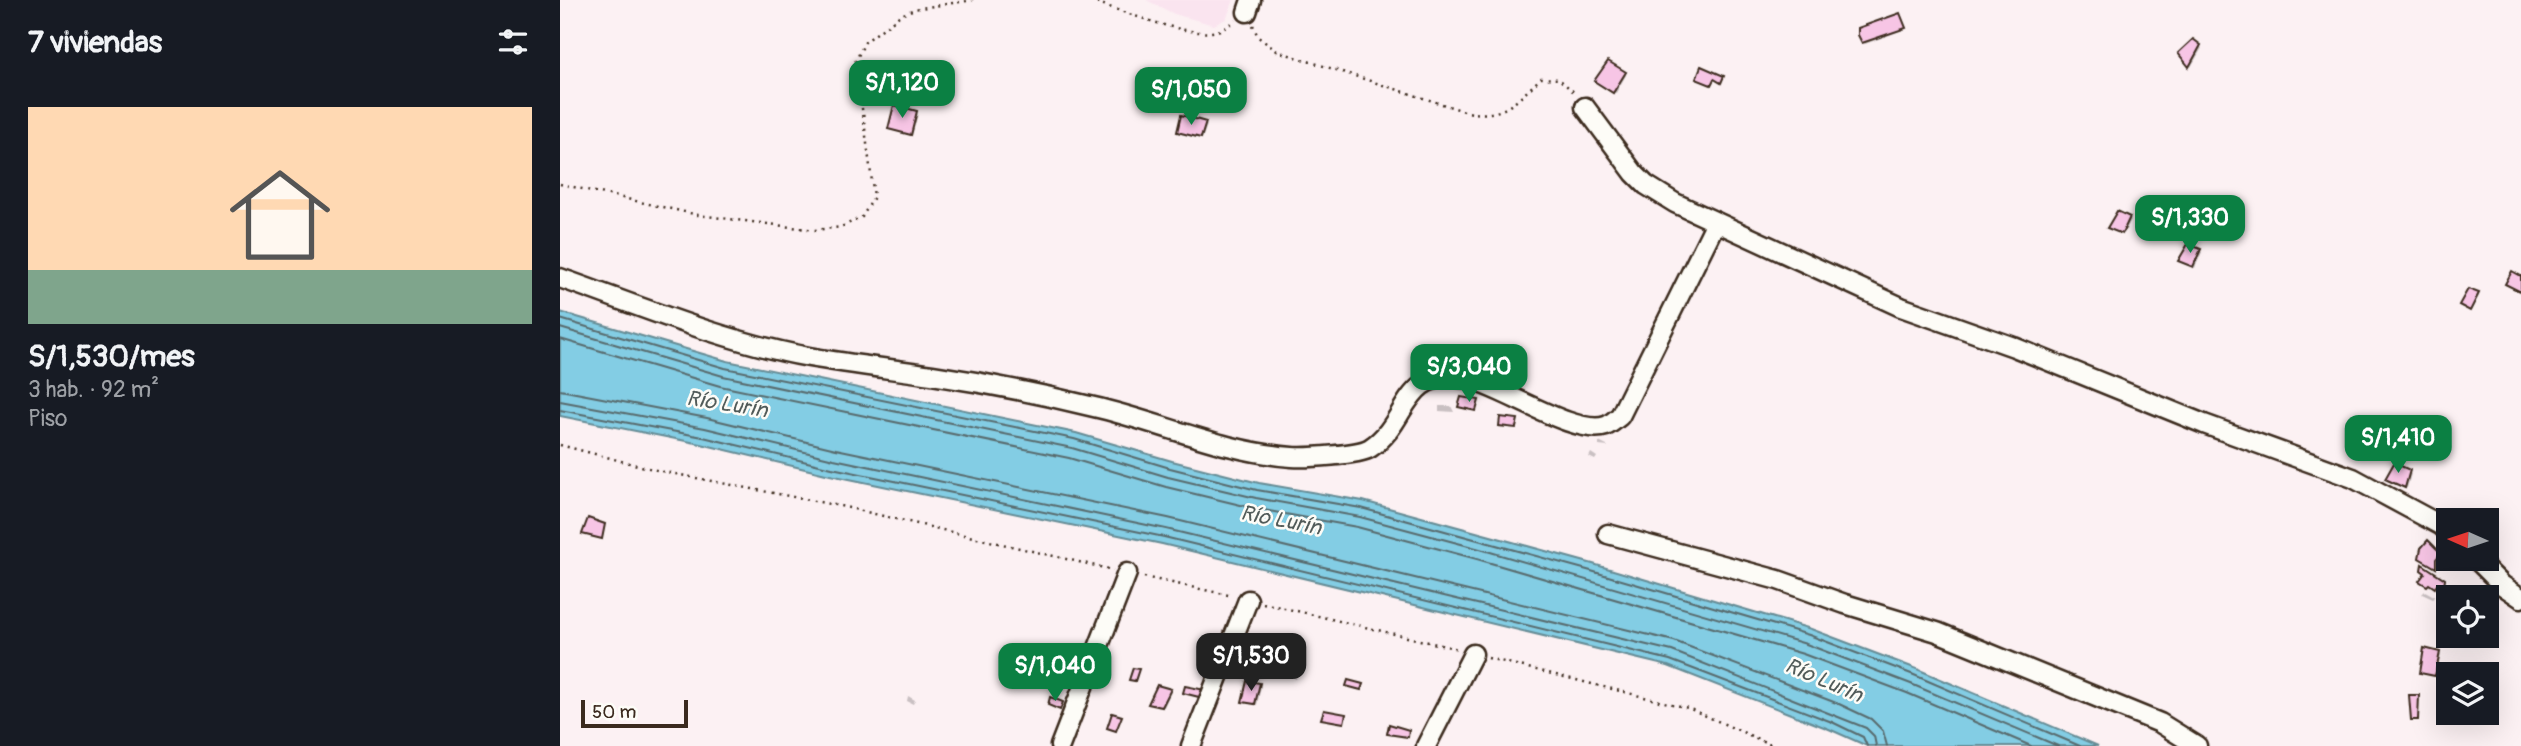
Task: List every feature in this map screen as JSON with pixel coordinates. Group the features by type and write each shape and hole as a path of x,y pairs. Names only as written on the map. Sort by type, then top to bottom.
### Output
{"street":[{"path":"1585,107 1634,173 1646,185 1675,203 1901,307 2014,347 2203,424 2353,478 2436,523"},
{"path":"560,278 683,323 748,342 808,356 936,376 1096,407 1238,449 1293,457 1368,450 1390,430 1413,390 1434,379 1462,379 1485,385 1584,426 1605,426 1620,416 1716,222"},
{"path":"1608,534 1778,580 1937,632 2148,718 2189,739 2197,746"},
{"path":"2488,571 2521,598"},
{"path":"1060,746 1127,573"},
{"path":"1191,746 1248,600"},
{"path":"1426,746 1473,654"}],"path":[{"path":"560,184 698,215 815,230 841,227 862,217 874,197 863,113 855,78 855,62 865,43 899,16 914,9 973,0"},
{"path":"1090,0 1181,29 1210,33 1225,29 1249,6 1258,37 1277,51 1467,112 1485,115 1497,113 1514,103 1541,78 1559,79 1585,107"},
{"path":"560,445 660,471 845,507 1412,637 1688,708 1774,746"}],"shaded area":[{"path":"1146,0 1234,0 1226,19 1214,25 1174,14"}],"water":[{"name":"Río Lurín","path":"560,312 727,361 1076,433 1259,483 1363,501 1593,564 1811,629 1917,669 2098,746 1867,746 1668,666 1162,544 560,416"}],"building":[{"path":"1900,13 1906,28 1862,43 1858,28"},
{"path":"2193,39 2201,45 2189,67 2178,53"},
{"path":"1608,61 1626,72 1613,93 1594,81"},
{"path":"1701,66 1724,76 1721,83 1714,79 1711,85 1696,79"},
{"path":"894,105 917,111 911,135 888,129"},
{"path":"1181,115 1206,122 1201,138 1177,132"},
{"path":"2117,211 2130,217 2122,234 2107,228"},
{"path":"2188,244 2201,249 2193,267 2178,261"},
{"path":"2512,271 2521,276 2521,292 2505,284"},
{"path":"2468,289 2479,293 2470,311 2459,305"},
{"path":"1508,357 1514,357 1508,379 1504,378"},
{"path":"1461,397 1479,400 1476,411 1458,407"},
{"path":"1500,417 1518,419 1516,428 1499,426"},
{"path":"2394,463 2410,470 2405,488 2385,479"},
{"path":"588,518 605,524 602,539 582,534"},
{"path":"2428,540 2436,548 2436,568 2419,558 2421,548"},
{"path":"2422,564 2445,579 2444,585 2438,583 2435,588 2419,581 2425,573 2421,570"},
{"path":"2424,648 2440,652 2435,676 2420,673"},
{"path":"1133,668 1139,669 1135,681 1129,680"},
{"path":"1348,680 1363,684 1361,690 1346,686"},
{"path":"1247,681 1260,683 1255,704 1242,702"},
{"path":"1157,685 1171,689 1162,707 1148,704"},
{"path":"1185,686 1205,690 1203,698 1183,693"},
{"path":"2409,695 2419,695 2418,720 2411,720"},
{"path":"1050,697 1063,702 1060,710 1048,705"},
{"path":"1324,710 1346,714 1344,723 1321,719"},
{"path":"1112,713 1122,716 1116,731 1107,728"},
{"path":"1389,724 1409,730 1408,737 1387,734"}]}
